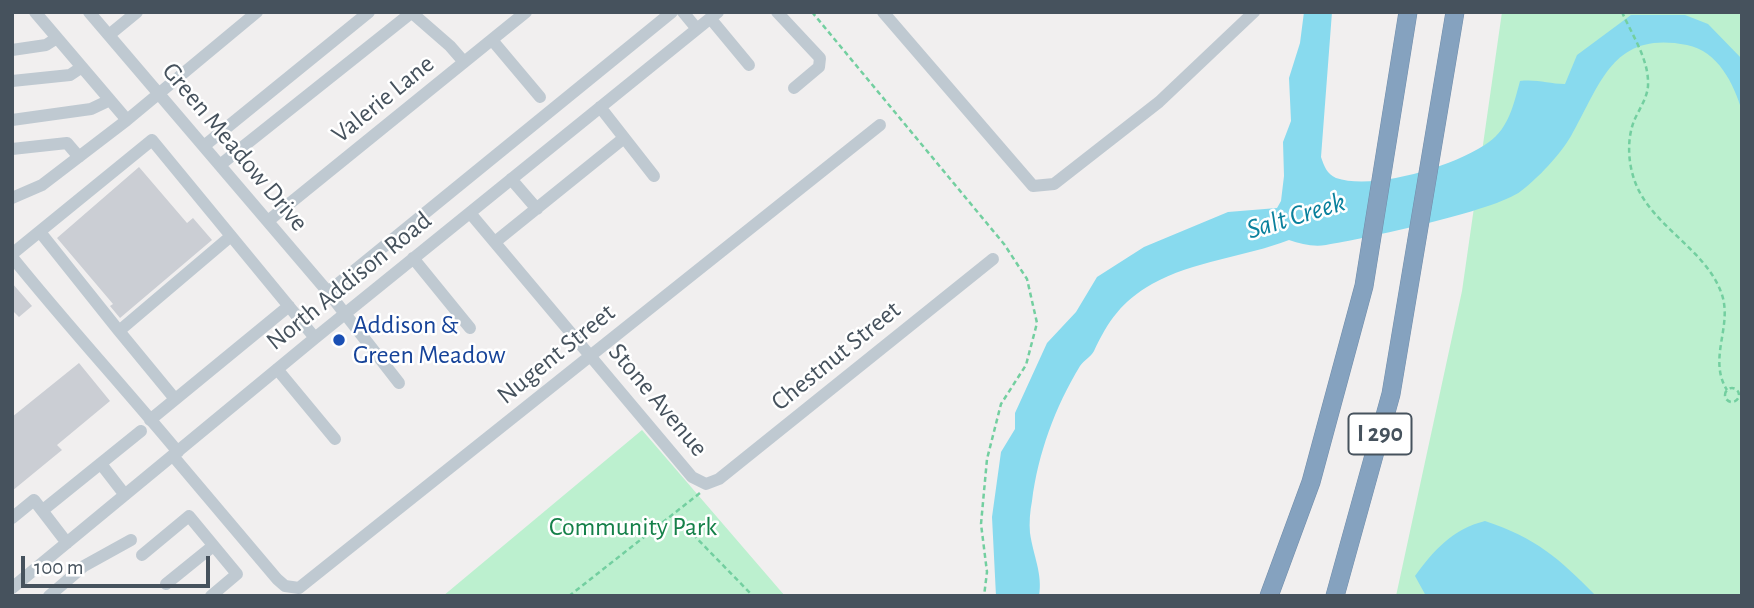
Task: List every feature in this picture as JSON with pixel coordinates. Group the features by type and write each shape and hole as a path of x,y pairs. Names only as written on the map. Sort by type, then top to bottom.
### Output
{"highway":[{"name":"I 290","path":"1269,596 1311,482 1364,286 1408,12"},
{"name":"I 290","path":"1335,596 1391,394 1455,12"}],"street":[{"path":"35,12 127,120"},
{"name":"Green Meadow Drive","path":"89,12 328,292 399,383"},
{"path":"109,35 136,12"},
{"path":"12,198 42,185 79,157 257,12"},
{"path":"204,146 369,12"},
{"path":"220,165 411,12 464,62"},
{"name":"Valerie Lane","path":"268,221 526,12"},
{"path":"328,292 672,12"},
{"path":"683,12 697,29"},
{"path":"777,12 820,58 819,67 794,88"},
{"path":"883,12 1033,186 1054,184 1159,102 1254,12"},
{"path":"714,15 749,65"},
{"name":"North Addison Road","path":"13,588 345,313 714,15"},
{"path":"12,50 46,45 57,38"},
{"path":"492,40 540,97"},
{"path":"12,81 70,75 82,67"},
{"path":"12,120 91,109 110,100"},
{"path":"600,107 654,176"},
{"name":"Nugent Street","path":"175,454 277,579 292,589 308,583 880,125"},
{"path":"495,242 624,138"},
{"path":"175,454 103,362 80,343 12,256 40,232 152,140 315,338"},
{"path":"12,149 67,143 79,157"},
{"path":"511,179 537,209"},
{"name":"Stone Avenue","path":"470,213 692,477 706,484"},
{"path":"40,232 175,399"},
{"path":"119,331 231,236"},
{"path":"413,258 470,328"},
{"name":"Chestnut Street","path":"706,484 719,479 993,259"},
{"path":"150,420 289,306"},
{"path":"277,369 335,439"},
{"path":"43,510 141,431"},
{"path":"101,464 125,495"},
{"path":"12,517 34,500 67,542"},
{"path":"142,555 189,516 237,574 211,596"},
{"path":"49,596 84,566 131,540"},
{"path":"166,584 213,545"},
{"path":"13,588 19,596"}],"path":[{"path":"1622,14 1640,54 1648,81 1629,139 1633,176 1638,191 1649,207 1702,262 1722,292 1725,308 1717,362 1719,377 1727,390 1727,400 1731,402 1739,398 1737,389 1727,390"},
{"path":"569,596 697,497 706,484"},
{"path":"674,515 753,596"}],"green space":[{"path":"1502,12 1742,12 1742,596 1396,596 1462,291"},
{"name":"Community Park","path":"642,430 785,596 443,596"}],"water":[{"name":"Salt Creek","path":"1304,12 1332,12 1321,157 1328,172 1336,178 1372,181 1416,174 1475,151 1501,130 1510,114 1520,81 1565,84 1577,55 1631,15 1685,15 1708,24 1742,59 1742,111 1729,80 1708,54 1687,45 1662,42 1641,46 1625,53 1612,65 1571,136 1555,158 1528,186 1507,199 1428,223 1344,242 1316,246 1289,240 1202,264 1168,276 1141,291 1117,313 1093,353 1080,366 1049,431 1035,483 1030,517 1030,533 1040,580 1039,596 996,596 992,517 1001,452 1015,429 1015,413 1047,343 1076,312 1097,277 1144,247 1228,212 1277,208 1281,201 1284,176 1283,142 1291,121 1289,78 1300,43"},
{"path":"1485,521 1533,542 1596,596 1426,596 1415,576 1422,566 1454,535"}],"building":[{"path":"139,167 187,223 193,218 212,240 120,318 110,306 113,304 57,238"},
{"path":"12,283 32,306 19,317 12,310"},
{"path":"79,363 110,401 57,445 62,450 12,491 12,417"}],"place":[{"name":"Addison & Green Meadow","path":"339,340"}]}
